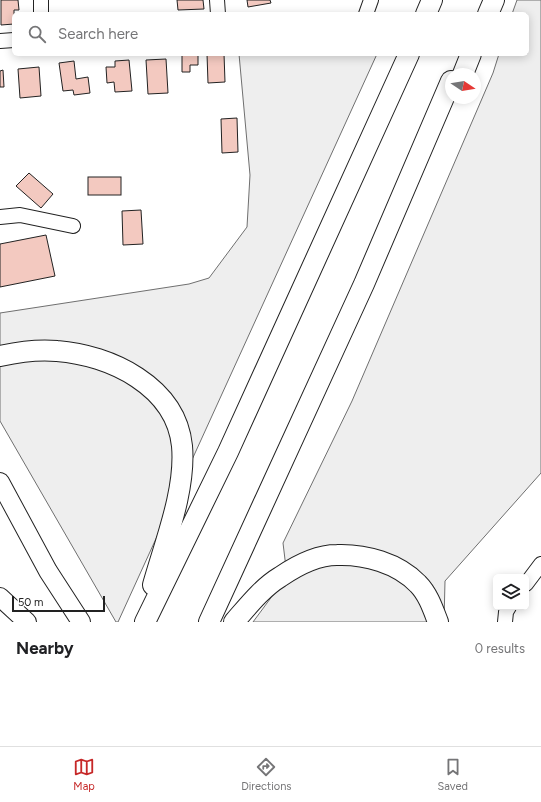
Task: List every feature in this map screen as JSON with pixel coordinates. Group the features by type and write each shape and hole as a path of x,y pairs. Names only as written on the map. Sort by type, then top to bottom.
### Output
{"highway":[{"path":"415,12 420,0"},
{"path":"427,12 432,0"},
{"path":"478,12 482,0"},
{"path":"489,12 494,0"},
{"path":"382,116 389,74 396,56"},
{"path":"144,622 228,452 382,116 407,56"},
{"path":"456,68 461,56"},
{"path":"465,68 470,56"},
{"path":"209,622 364,284 445,94"},
{"path":"364,284 411,194 449,104"},
{"path":"0,356 50,350 98,358 125,370 146,384 162,400 173,416 182,444 180,482 144,622"},
{"path":"234,622 246,607 278,578 314,559 336,555 373,559 387,563 404,571 419,584 429,601 438,622"}],"main road":[{"path":"0,482 48,571 81,622"},
{"path":"0,597 27,622"}],"street":[{"path":"40,0 41,12"},
{"path":"217,0 218,12"},
{"path":"367,12 371,0"},
{"path":"0,41 12,40"},
{"path":"0,217 20,215 73,226"},
{"path":"529,580 541,564"},
{"path":"505,622 507,610"}],"shaded area":[{"path":"517,0 541,0 541,473 445,581 444,622 253,622 287,576 283,543 352,401 480,104 481,104 498,56 529,56 529,12 513,12"},
{"path":"239,56 376,56 118,622 116,622 0,421 0,313 189,284 209,278 247,227 250,175"}],"building":[{"path":"1,0 18,0 19,10 14,10 14,12 12,12 12,24 1,25"},
{"path":"177,0 203,0 204,9 178,10"},
{"path":"247,0 270,0 271,3 248,7"},
{"path":"182,56 198,56 198,65 190,65 190,72 182,72"},
{"path":"207,56 224,56 225,82 208,83"},
{"path":"166,59 168,93 148,94 146,60"},
{"path":"129,60 132,91 115,92 114,82 107,83 106,67 115,67 115,61"},
{"path":"74,61 76,79 88,77 90,93 74,95 73,90 63,91 59,63"},
{"path":"39,67 41,96 20,98 18,69"},
{"path":"3,70 4,87 0,87 0,71"},
{"path":"237,118 238,152 222,153 221,119"},
{"path":"29,173 53,194 41,208 16,186"},
{"path":"88,177 121,177 121,195 88,195"},
{"path":"141,210 143,244 123,245 122,211"},
{"path":"46,235 55,276 0,287 0,244"}]}
